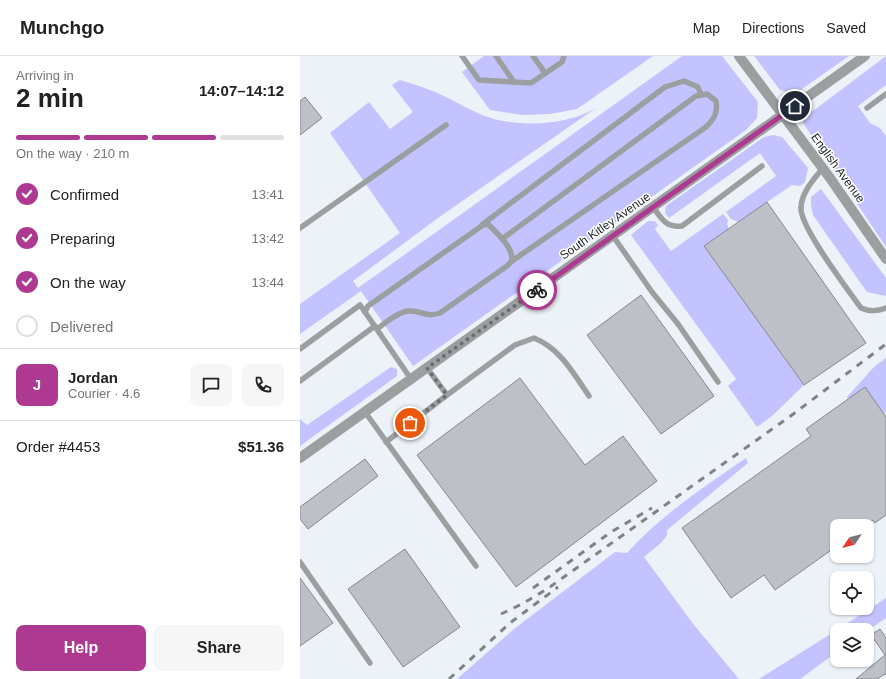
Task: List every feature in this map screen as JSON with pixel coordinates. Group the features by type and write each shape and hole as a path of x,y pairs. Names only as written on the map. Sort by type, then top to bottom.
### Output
{"street":[{"name":"English Avenue","path":"739,56 823,168 886,259"},
{"name":"South Kitley Avenue","path":"300,458 866,56"}],"lane":[{"path":"462,56 479,80 532,83 562,62 564,56"},
{"path":"496,56 514,82"},
{"path":"533,56 545,73"},
{"path":"365,312 368,306 483,224 665,87 672,83 684,81 698,87 701,95"},
{"path":"300,381 395,316 409,310 430,316 440,313 512,261 706,127 715,117 717,110 716,101 713,97 707,94 696,96 502,239"},
{"path":"867,108 886,94"},
{"path":"300,228 446,125"},
{"path":"653,207 665,224 673,227 682,226 762,166"},
{"path":"823,168 812,182 803,198 800,207 802,217 818,245 861,308 869,311 878,311 886,308"},
{"path":"483,224 488,224 502,239 512,254 512,261"},
{"path":"613,236 652,292 678,324 718,382"},
{"path":"300,350 360,305 411,379"},
{"path":"386,442 515,345 534,338 545,343 556,351 589,396"},
{"path":"427,368 447,395"},
{"path":"365,412 476,566"},
{"path":"300,562 370,663"}],"shaded area":[{"path":"484,56 653,56 577,109 550,114 523,115 490,110 462,72"},
{"path":"682,56 722,56 758,102 757,118 746,130 413,366 361,291 300,334 300,304 400,233 330,133 369,102 390,129 413,112 392,85 400,80 422,87 486,116 507,122 533,124 559,121 584,114 596,108 438,218 353,281 358,288"},
{"path":"754,56 849,56 795,94 780,90"},
{"path":"886,56 886,85 858,106 870,123 880,128 886,136 886,247 801,120"},
{"path":"773,135 782,137 808,168 805,182 800,186 792,185 738,222 731,219 726,212 776,176 760,153 669,218 665,213 666,206 764,137"},
{"path":"821,189 886,278 886,296 867,292 813,215 811,197"},
{"path":"723,214 728,220 727,224 729,229 704,246 804,385 772,416 757,427 728,386 736,379 631,235 648,221 655,221 658,225 655,229 671,251"},
{"path":"886,358 886,412 884,414 848,399 847,397 874,367"},
{"path":"391,367 397,369 397,376 300,446 300,419 307,425"},
{"path":"746,458 748,463 667,530 667,535 662,542 644,557 694,625 739,679 457,679 514,629 615,552 627,553 654,526 699,490"},
{"path":"886,598 886,618 874,626 874,623 848,623 860,615 874,615 874,606"},
{"path":"830,634 830,657 800,679 759,679"}],"building":[{"path":"305,97 322,118 300,135 300,101"},
{"path":"767,202 866,343 804,385 704,246"},
{"path":"641,295 714,396 661,434 587,335"},
{"path":"520,378 585,465 623,436 657,481 516,587 417,455"},
{"path":"865,387 886,417 886,515 875,523 874,519 830,519 830,551 775,590 764,575 731,598 682,528 811,436 806,429"},
{"path":"365,459 378,476 308,529 300,519 300,507"},
{"path":"405,549 460,627 403,667 348,589"},
{"path":"300,578 333,623 300,646"},
{"path":"880,629 886,638 886,675 885,674 877,679 856,679 870,667 874,667 874,664 885,655 874,639 874,633"}],"railway":[{"path":"501,614 522,604 547,589 792,415 886,344"},
{"path":"533,588 611,532 652,508"},
{"path":"449,679 510,623 558,587"}],"way so far":[{"path":"410,423 447,395 427,368 537,290"}],"route":[{"path":"537,290 795,106"}]}
